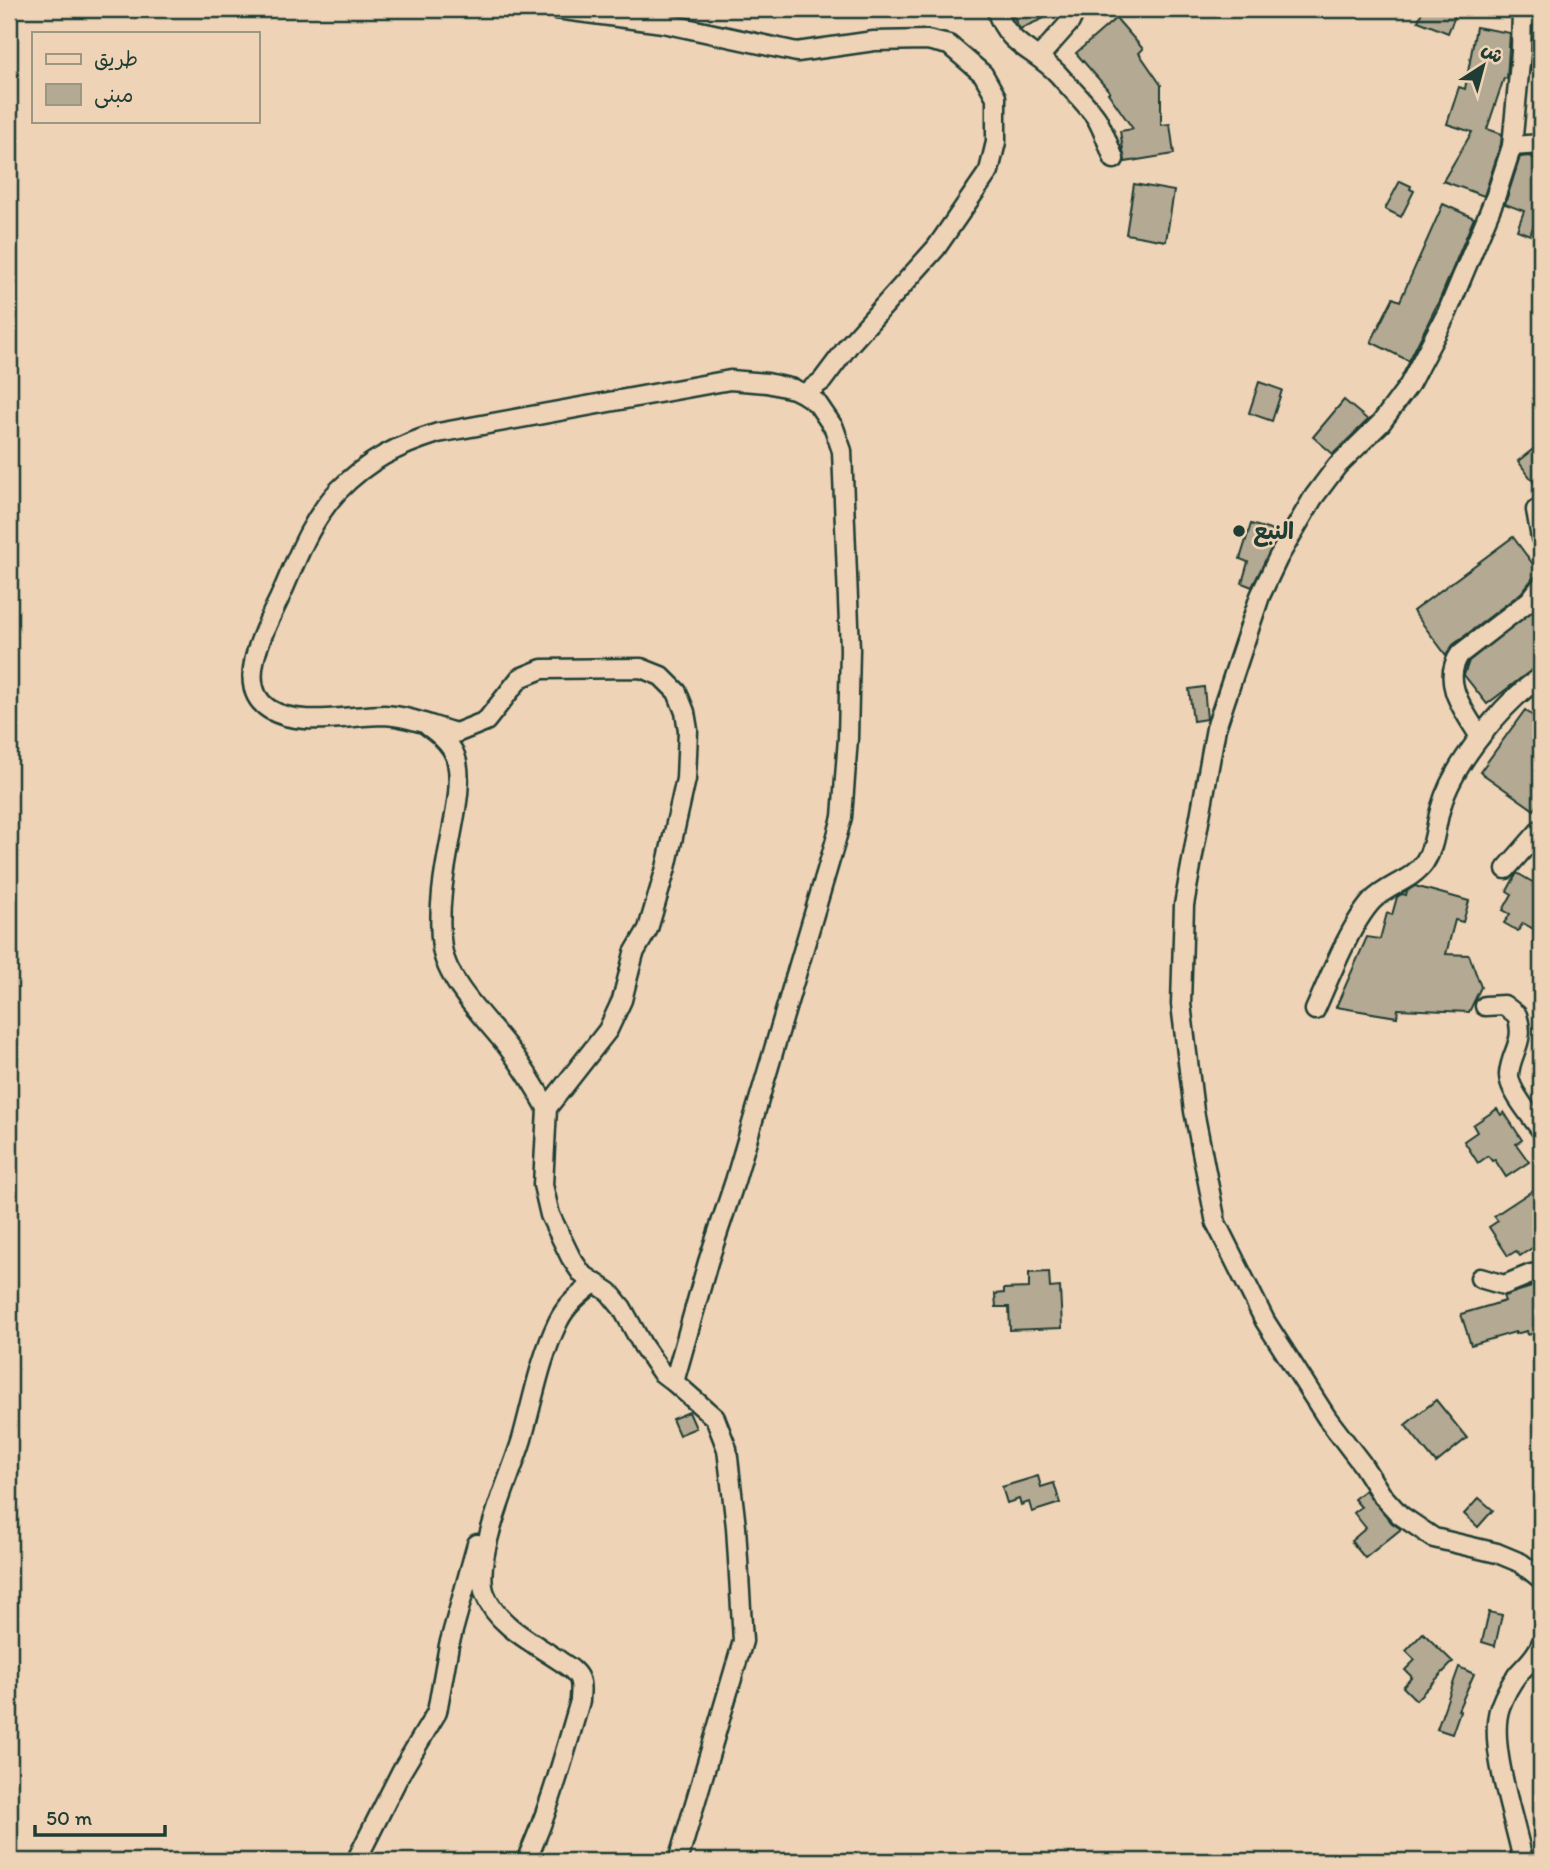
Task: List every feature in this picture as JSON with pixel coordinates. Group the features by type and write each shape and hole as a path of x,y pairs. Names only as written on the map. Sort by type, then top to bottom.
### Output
{"street":[{"path":"556,9 663,23 797,52 874,41 927,40 949,46 983,74 996,97 996,142 989,171 936,248 849,345 822,381 804,394"},
{"path":"996,9 1004,30 1014,41 1057,73 1096,118 1114,159"},
{"path":"1039,57 1070,22 1076,9"},
{"path":"1522,12 1528,17 1541,9"},
{"path":"1522,12 1512,146 1495,198 1435,338 1409,385 1381,423 1337,466 1313,498 1260,596 1216,728 1184,905 1181,1004 1195,1111 1216,1223 1265,1321 1327,1418 1400,1516 1434,1538 1497,1553 1521,1563 1541,1579"},
{"path":"1512,146 1541,144"},
{"path":"674,1382 842,817 848,738 850,649 842,452 834,428 817,403 804,394 766,383 730,380 438,433 402,444 359,471 336,493 299,550 261,637 254,669 255,688 261,702 291,718 385,715 414,719 428,726 456,733 486,721 520,678 542,669 640,668 661,676 677,692 685,712 688,730 686,779 666,868 648,929 634,953 622,1000 608,1030 547,1108 543,1154 544,1197 571,1258 582,1274 609,1292 622,1308 642,1346 661,1372 715,1418 727,1449 736,1527 743,1641 678,1861"},
{"path":"1536,510 1541,538"},
{"path":"1480,737 1457,698 1451,673 1454,662 1460,654 1529,601 1541,586"},
{"path":"1315,1010 1336,964 1371,902 1383,891 1409,877 1425,860 1433,846 1446,794 1480,737 1503,709 1541,677"},
{"path":"428,726 448,743 457,762 458,785 442,904 444,958 462,990 511,1051 547,1108"},
{"path":"1506,869 1541,829"},
{"path":"1485,1006 1504,1006 1517,1015 1520,1038 1509,1073 1510,1080 1523,1105 1541,1130"},
{"path":"1480,1278 1504,1285 1541,1272"},
{"path":"526,1861 542,1827 580,1701 581,1687 574,1671 513,1629 499,1615 485,1594 485,1554 495,1516 522,1439 536,1381 559,1320 576,1296 594,1283"},
{"path":"356,1861 401,1772 437,1712 449,1645 500,1463 522,1439"},
{"path":"1523,1861 1499,1753 1497,1722 1500,1707 1513,1681 1534,1657 1541,1644"}],"building":[{"path":"1009,9 1064,9 1020,29"},
{"path":"1423,9 1458,9 1448,33 1418,21"},
{"path":"1116,18 1143,49 1139,53 1161,85 1161,125 1170,124 1174,154 1125,162 1120,131 1133,129 1108,93 1110,92 1076,53"},
{"path":"1476,27 1510,33 1507,79 1504,78 1487,129 1502,134 1501,144 1484,196 1443,181 1472,132 1447,124 1459,87 1465,89"},
{"path":"1533,37 1541,39 1541,73 1531,71"},
{"path":"1529,156 1541,161 1541,206 1530,235 1517,230 1524,211 1505,204 1520,157"},
{"path":"1400,181 1411,186 1410,189 1414,191 1401,217 1385,209"},
{"path":"1134,184 1174,191 1166,241 1126,234"},
{"path":"1443,204 1474,218 1440,299 1409,361 1371,342 1393,298 1400,301"},
{"path":"1259,382 1282,390 1272,421 1249,413"},
{"path":"1344,400 1368,420 1333,454 1313,437"},
{"path":"1541,443 1541,492 1518,461"},
{"path":"1251,524 1280,533 1252,587 1242,583 1248,562 1240,559"},
{"path":"1513,537 1541,575 1533,578 1521,593 1453,645 1446,655 1413,611"},
{"path":"1541,604 1541,663 1487,704 1464,675 1469,661"},
{"path":"1204,687 1207,719 1193,721 1189,689"},
{"path":"1525,710 1541,722 1541,800 1534,810 1480,772"},
{"path":"1517,873 1541,887 1541,923 1537,931 1523,923 1518,931 1504,923 1510,914 1503,910 1512,894 1507,891"},
{"path":"1415,886 1469,901 1463,922 1455,920 1446,954 1469,955 1481,987 1469,1012 1398,1009 1397,1017 1336,1007 1367,937 1380,939 1387,913 1392,915 1397,897 1406,895 1407,891"},
{"path":"1497,1109 1501,1115 1504,1112 1522,1140 1516,1144 1529,1162 1506,1177 1495,1160 1492,1161 1488,1156 1478,1163 1464,1141 1477,1132 1473,1125"},
{"path":"1541,1185 1541,1242 1520,1256 1516,1251 1508,1256 1489,1227 1498,1221 1494,1216"},
{"path":"1049,1272 1050,1288 1060,1287 1062,1328 1010,1330 1009,1307 996,1307 995,1294 1004,1293 1004,1289 1029,1288 1029,1273"},
{"path":"1541,1284 1541,1331 1528,1335 1527,1331 1515,1332 1471,1345 1461,1314 1505,1301 1503,1296"},
{"path":"1436,1400 1467,1438 1436,1463 1405,1425"},
{"path":"689,1412 696,1428 679,1435 672,1419"},
{"path":"1038,1476 1041,1487 1054,1483 1060,1503 1032,1512 1029,1502 1021,1505 1019,1499 1007,1503 1002,1487"},
{"path":"1365,1490 1392,1523 1401,1529 1365,1558 1351,1541 1366,1528 1354,1513 1361,1507 1354,1499"},
{"path":"1479,1498 1493,1510 1478,1527 1464,1514"},
{"path":"1489,1612 1502,1615 1495,1646 1482,1642"},
{"path":"1423,1633 1453,1662 1416,1700 1403,1687 1412,1677 1405,1670 1415,1660 1406,1651"},
{"path":"1459,1667 1474,1674 1458,1710 1460,1711 1452,1734 1437,1729"}],"place":[{"name":"النبع","path":"1239,531"}]}
